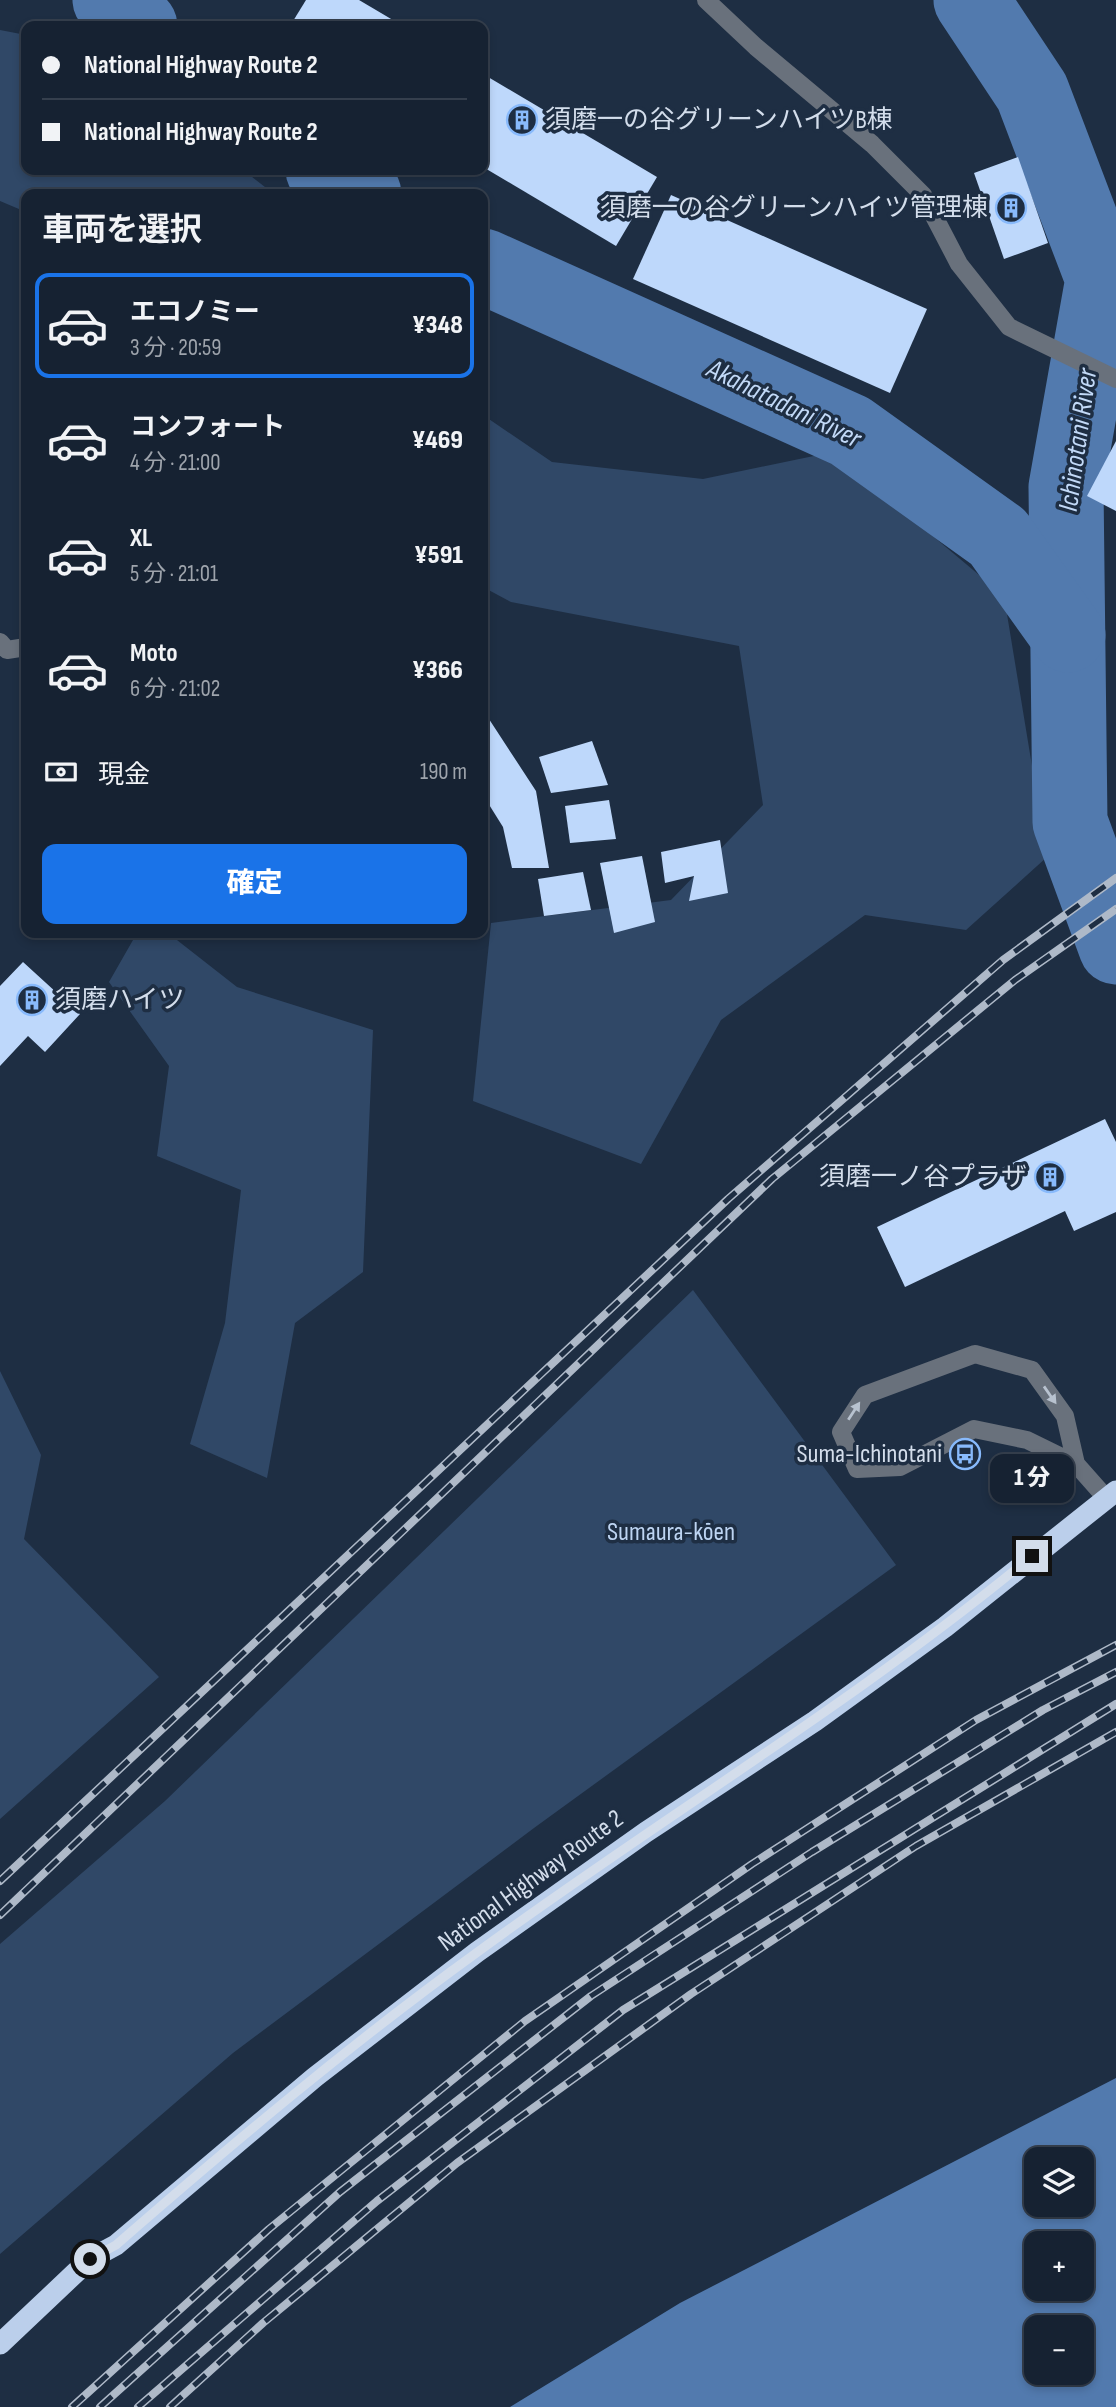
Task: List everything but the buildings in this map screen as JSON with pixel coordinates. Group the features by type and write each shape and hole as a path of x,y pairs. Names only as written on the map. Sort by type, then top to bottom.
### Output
{"highway":[{"name":"National Highway Route 2","path":"0,2344 90,2259 116,2245 315,2077 466,1960 646,1832 815,1721 945,1627 1111,1495"}],"street":[{"path":"706,0 756,47 872,144 923,195 959,264 1010,327 1116,379"},
{"path":"0,642 7,650 21,649"},
{"path":"1076,1464 1065,1416 1032,1370 975,1354 865,1395 841,1432 857,1469 900,1466 974,1429 1027,1440 1076,1464 1111,1495"}],"green space":[{"path":"0,30 21,34 21,175 249,175 268,189 21,189 21,210 0,201"},
{"path":"488,418 552,462 703,479 833,452 1004,596 1047,857 966,930 865,915 721,1020 641,1164 473,1101 491,923 671,900 763,805 739,646 511,602 488,590"},
{"path":"134,938 174,938 237,987 373,1030 363,1272 295,1323 267,1478 190,1444 225,1323 241,1190 157,1156 169,1066 109,982"},
{"name":"Sumaura-kōen","path":"693,1290 896,1565 534,1828 233,2053 0,2254 0,1944 165,1801"},
{"path":"0,1371 41,1455 24,1539 159,1677 0,1819"}],"shaded area":[{"path":"1116,2078 1116,2407 510,2407 680,2303"}],"waterway":[{"name":"Akahatadani River","path":"110,0 134,21"},
{"name":"Ichinotani River","path":"971,0 1032,92 1103,279 1066,487 1070,822 1116,947"},
{"name":"Akahatadani River","path":"332,175 355,189"},
{"name":"Akahatadani River","path":"488,268 850,431 998,537 1068,635"}],"railway":[{"path":"0,1881 728,1199 1003,960 1116,878"},
{"path":"0,1915 772,1179 1015,980 1116,909"},
{"path":"72,2407 269,2229 525,2021 752,1864 976,1720 1116,1645"},
{"path":"100,2407 340,2192 591,1996 812,1852 1043,1710 1116,1672"},
{"path":"138,2407 377,2201 623,2010 1116,1704"},
{"path":"170,2407 263,2323 457,2163 691,1994 916,1846 1116,1732"}],"place":[{"name":"須磨一の谷グリーンハイツB棟","path":"522,120"},
{"name":"須磨一の谷グリーンハイツ管理棟","path":"1011,208"},
{"name":"須磨ハイツ","path":"32,1000"},
{"name":"須磨一ノ谷プラザ","path":"1050,1177"},
{"name":"Suma-Ichinotani","path":"965,1454"}],"route":[{"path":"90,2259 116,2245 315,2077 477,1952 646,1832 815,1721 945,1627 1032,1556"}]}
